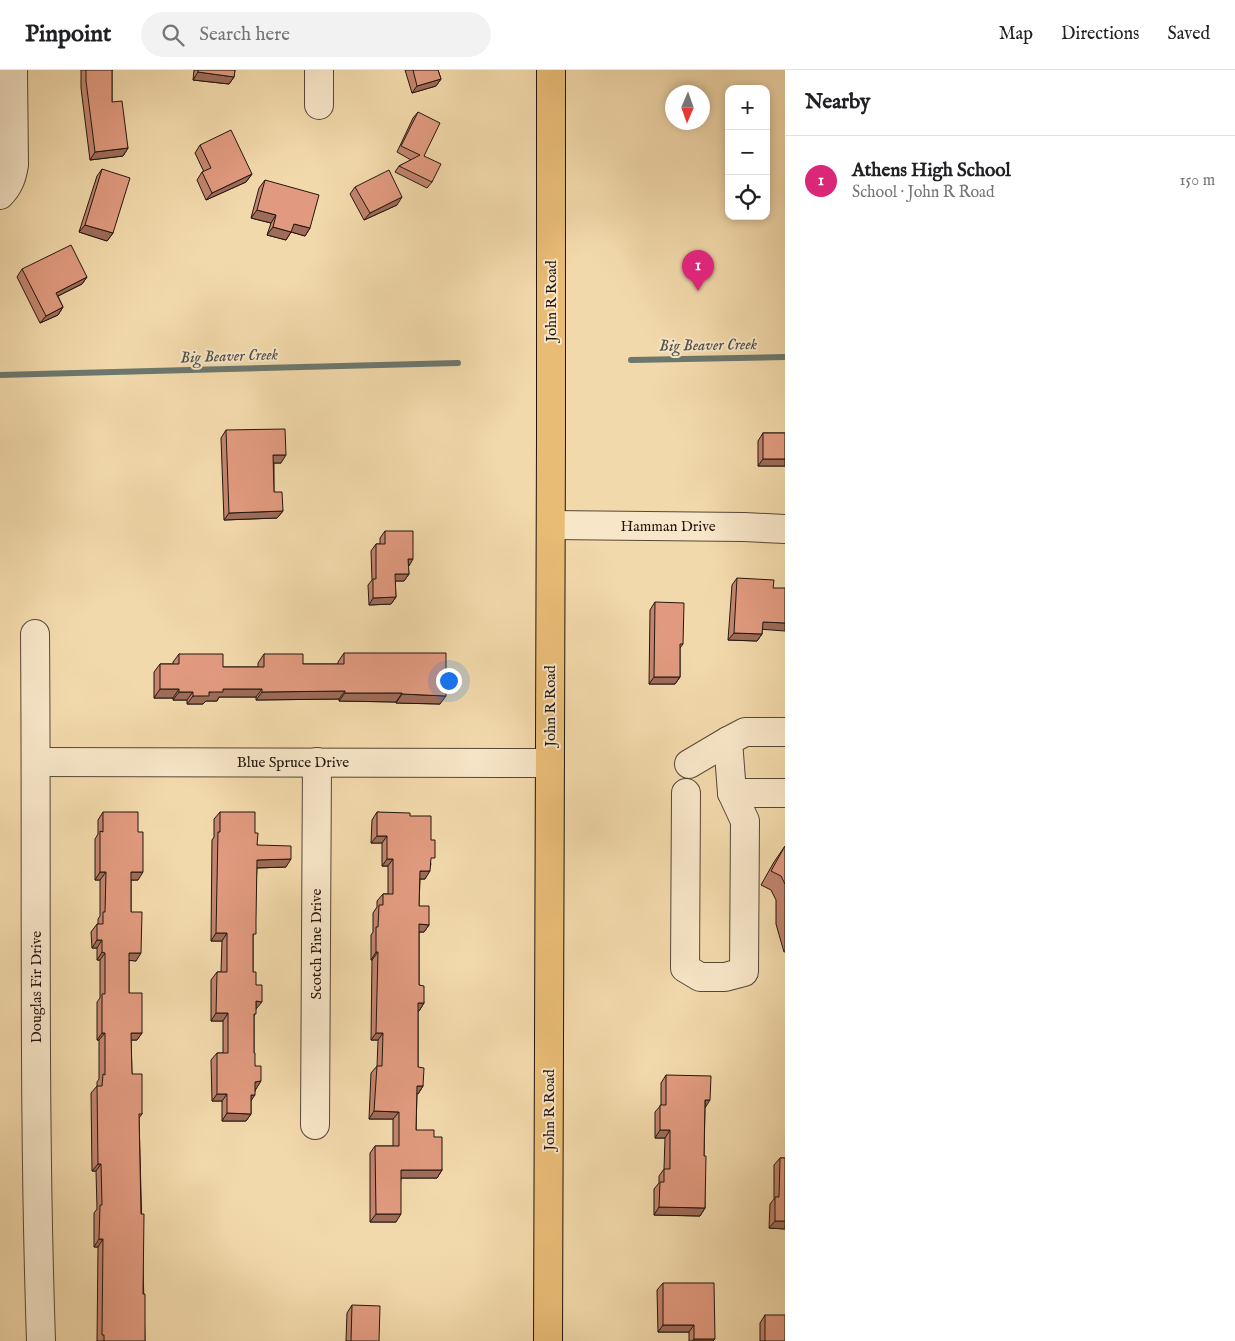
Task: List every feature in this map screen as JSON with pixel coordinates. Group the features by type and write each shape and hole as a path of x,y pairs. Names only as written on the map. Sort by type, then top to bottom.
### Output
{"main road":[{"name":"John R Road","path":"548,1341 551,70"}],"street":[{"path":"0,195 8,188 14,165 13,70"},
{"path":"319,70 319,105"},
{"name":"Hamman Drive","path":"551,525 785,529"},
{"name":"Douglas Fir Drive","path":"35,634 36,1143 41,1341"},
{"path":"690,764 745,732 785,732"},
{"path":"686,794 685,968 700,978 725,977 744,972 745,821 732,793 728,741"},
{"name":"Blue Spruce Drive","path":"36,762 550,763"},
{"name":"Scotch Pine Drive","path":"315,1125 317,762"},
{"path":"732,793 785,793"}],"building":[{"path":"86,70 112,70 112,102 122,101 128,148 95,152"},
{"path":"198,70 235,70 234,77 198,72"},
{"path":"413,70 438,70 441,79 417,86"},
{"path":"418,112 440,123 424,156 441,164 432,182 399,166 420,155 401,146"},
{"path":"231,130 252,174 212,193 202,172 211,168 200,145"},
{"path":"102,169 130,178 113,233 85,225"},
{"path":"389,170 402,197 370,213 355,187"},
{"path":"265,180 319,195 310,228 294,224 291,232 273,227 276,215 257,210"},
{"path":"71,245 87,277 56,293 63,307 46,316 22,269"},
{"path":"285,429 286,455 273,455 274,492 282,492 283,511 229,513 226,430"},
{"path":"763,433 785,433 785,459 763,459"},
{"path":"385,531 413,531 413,559 408,559 409,574 395,574 396,597 373,598 373,579 376,579 376,544 385,544"},
{"path":"737,578 774,580 773,588 785,588 785,623 763,622 762,634 734,633"},
{"path":"655,602 684,603 683,644 680,644 680,677 654,677"},
{"path":"344,653 446,653 446,696 402,693 345,693 345,691 262,692 262,689 223,689 223,692 209,692 209,696 193,696 193,692 179,692 179,689 160,689 160,664 179,664 179,654 223,654 223,667 264,667 264,654 303,654 303,664 344,664"},
{"path":"103,812 138,812 138,832 143,832 143,872 131,872 131,912 142,912 141,953 129,953 129,993 142,993 142,1033 131,1033 132,1074 142,1074 142,1114 139,1114 141,1214 144,1214 143,1294 145,1294 145,1341 104,1341 104,1335 102,1335 103,1239 99,1239 100,1205 102,1205 101,1164 98,1164 97,1086 102,1086 103,1074 105,1075 105,1033 102,1033 102,994 105,994 105,953 102,952 102,940 97,940 97,924 103,924 103,912 105,912 106,872 100,872 100,831 103,832"},
{"path":"220,812 255,812 255,833 258,833 257,845 291,846 291,859 257,860 256,934 253,934 253,972 256,972 256,985 262,985 262,1002 256,1001 254,1053 255,1066 261,1066 261,1081 255,1082 255,1095 251,1095 251,1114 227,1113 227,1094 217,1094 217,1053 228,1053 228,1013 216,1013 217,972 227,972 227,933 216,933"},
{"path":"377,812 410,813 410,816 431,816 431,840 435,840 435,858 431,858 430,871 420,871 419,906 429,906 429,925 419,924 419,985 424,986 424,1003 418,1003 418,1067 424,1068 423,1086 417,1086 416,1130 434,1130 434,1137 442,1137 442,1170 401,1170 401,1214 376,1214 375,1146 399,1146 399,1112 374,1111 377,1066 382,1066 383,1033 376,1033 378,952 376,952 376,927 378,927 379,905 383,905 383,894 393,894 393,859 387,859 387,836 377,836"},
{"path":"785,846 785,884 781,876 771,871"},
{"path":"666,1075 711,1076 710,1100 705,1100 705,1208 659,1207 660,1182 664,1182 664,1169 670,1169 670,1130 660,1130 660,1105 666,1105"},
{"path":"780,1158 785,1158 785,1221 775,1221 775,1197 779,1197"},
{"path":"663,1283 714,1283 715,1339 694,1339 694,1325 663,1325"},
{"path":"352,1305 380,1306 379,1341 351,1341"},
{"path":"765,1315 785,1315 785,1341 765,1341"}],"waterway":[{"name":"Big Beaver Creek","path":"631,360 785,357"},
{"name":"Big Beaver Creek","path":"0,375 458,363"}],"place":[{"name":"Athens High School","path":"698,291"}]}
